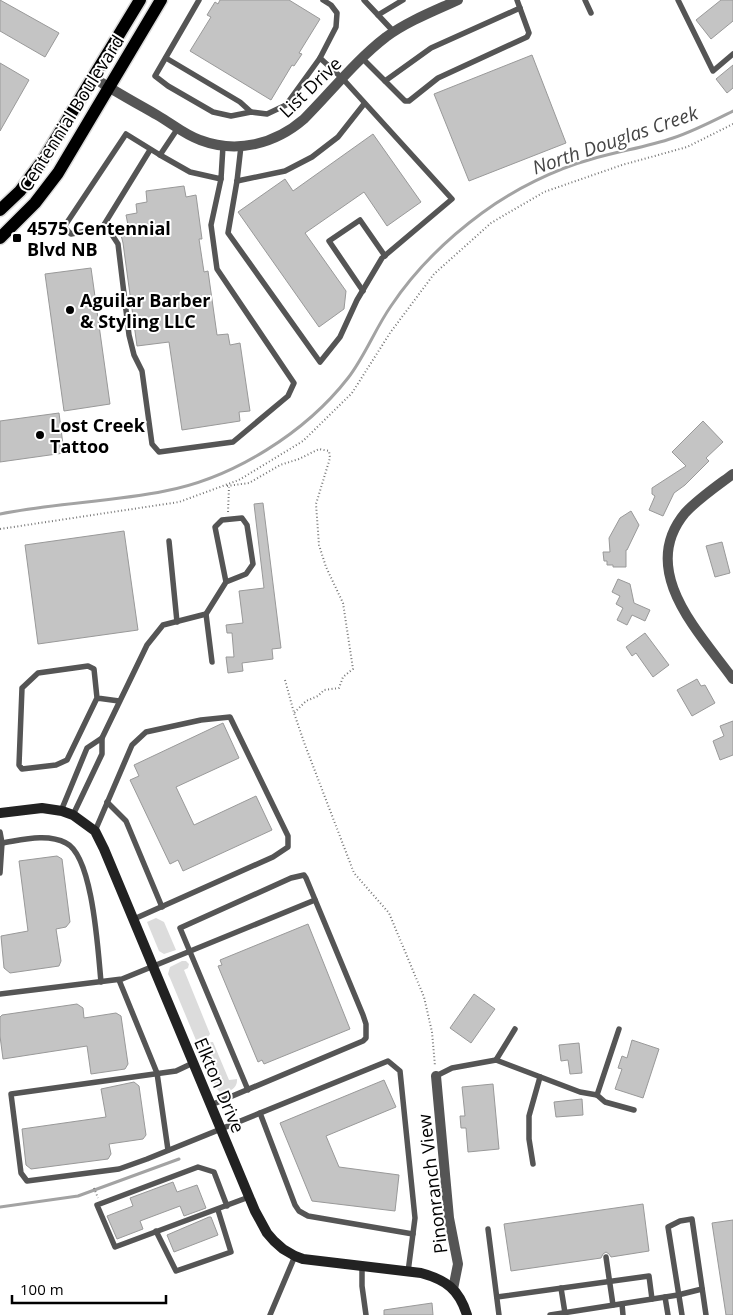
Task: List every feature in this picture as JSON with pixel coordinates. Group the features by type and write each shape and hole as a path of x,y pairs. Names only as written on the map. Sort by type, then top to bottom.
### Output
{"main road":[{"name":"Centennial Boulevard","path":"0,210 20,191 43,160 140,0"},
{"name":"Centennial Boulevard","path":"0,238 35,203 58,173 162,0"}],"street":[{"name":"List Drive","path":"94,78 199,140 223,146 248,146 272,140 295,127 304,120 362,58 394,32 458,0"},
{"path":"733,474 692,506 678,524 668,558 670,581 674,593 687,616 733,679"},
{"path":"0,813 29,808 61,810 73,815 95,831"},
{"name":"Elkton Drive","path":"95,831 134,919 254,1210 267,1233 283,1249 303,1259 408,1272 433,1277 445,1282 453,1289"},
{"name":"Pinonranch View","path":"436,1076 449,1218 458,1264 453,1289"},
{"path":"453,1289 459,1296 467,1315"}],"lane":[{"path":"200,0 155,76 168,86 213,112 232,116 251,112 268,114 286,105 320,58 336,27 337,13 331,5 323,0"},
{"path":"364,0 394,32"},
{"path":"378,15 403,0"},
{"path":"362,58 405,101 409,101 438,78 527,38 530,34 517,0"},
{"path":"585,0 592,13"},
{"path":"678,0 713,71 733,54"},
{"path":"385,81 432,48 520,8"},
{"path":"166,58 240,102 251,112"},
{"path":"241,146 228,233 320,362 340,337 363,291 385,256 452,199 342,79 320,58"},
{"path":"237,181 285,171 312,157 338,137 364,104"},
{"path":"160,155 178,128"},
{"path":"150,150 102,228 71,234 64,227 126,134 150,150 190,172 221,179"},
{"path":"105,224 118,244 129,335 134,355 142,371 152,444 159,452 233,442 288,396 294,383 217,269 211,225 221,179 223,146"},
{"path":"363,291 329,241 360,220 385,256"},
{"path":"212,662 206,614 226,582 246,574 253,564 246,525 242,518 222,520 215,527 226,582"},
{"path":"169,541 177,622"},
{"path":"73,815 102,754 102,738 147,645 164,625 206,614"},
{"path":"88,666 94,670 97,698 66,760 56,765 22,769 19,765 22,688 38,673 88,666"},
{"path":"97,698 120,702"},
{"path":"95,831 132,745 146,732 201,720 230,717 288,836 288,847 273,858 134,919"},
{"path":"61,810 87,748 102,738"},
{"path":"107,802 126,821 162,907"},
{"path":"0,832 2,843 0,873"},
{"path":"2,843 50,838 68,843 82,861 92,899 101,982"},
{"path":"211,1105 248,1090 363,1041 366,1038 366,1024 363,1015 304,875 291,878 180,928 248,1090"},
{"path":"0,994 119,980 315,900"},
{"path":"119,980 157,1074 168,1150"},
{"path":"496,1060 515,1029"},
{"path":"597,1094 619,1029"},
{"path":"436,1076 452,1068 496,1060 580,1092 597,1094 605,1102 634,1110"},
{"path":"193,1063 176,1071 11,1094 21,1173 27,1182 119,1169 388,1061 400,1071 416,1218 408,1272"},
{"path":"533,1164 529,1139 529,1116 540,1077"},
{"path":"260,1113 290,1194 299,1211 308,1216 413,1234"},
{"path":"227,1206 214,1172 198,1166 97,1205 115,1247 218,1210 249,1197"},
{"path":"156,1231 176,1271 231,1252 218,1210"},
{"path":"682,1315 668,1227 680,1221 692,1219 706,1315"},
{"path":"488,1229 499,1315"},
{"path":"270,1315 295,1256"},
{"path":"606,1257 613,1305"},
{"path":"362,1266 362,1286 366,1315"},
{"path":"497,1298 649,1276 652,1299"},
{"path":"561,1288 565,1313"},
{"path":"550,1315 574,1313 702,1290"},
{"path":"665,1297 668,1315"},
{"path":"622,1304 623,1315"}],"path":[{"path":"229,485 303,441 352,393 390,333 434,274 492,223 544,192 622,165 688,147 733,124"},
{"path":"0,529 179,502 224,486 249,483 280,465 299,459 319,449 330,451 330,458 316,504 319,545 326,567 343,603 352,669 343,677 339,688 324,690 318,696 306,701 294,713"},
{"path":"228,520 229,485"},
{"path":"285,680 294,713 354,873 389,912 424,997 432,1032 436,1076"},
{"path":"94,1188 96,1192"}],"shaded area":[{"path":"156,918 164,922 176,950 164,954 159,951 147,922"},
{"path":"186,961 189,964 188,968 184,970 210,1034 207,1038 208,1042 213,1042 229,1080 237,1079 234,1088 229,1091 220,1092 216,1088 168,974 170,967"}],"building":[{"path":"0,0 59,33 45,57 0,31"},
{"path":"220,0 289,0 320,19 299,53 302,54 294,66 292,65 271,100 190,51 211,17 207,15 215,2 218,4"},
{"path":"721,0 733,0 733,21 711,39 696,20"},
{"path":"532,55 566,143 469,181 434,94"},
{"path":"0,63 29,80 0,131"},
{"path":"733,65 733,88 727,93 716,79"},
{"path":"373,134 421,202 387,226 364,192 305,233 346,291 344,309 319,327 238,212 285,179 293,191"},
{"path":"184,186 186,197 196,195 202,239 199,239 204,272 208,271 217,335 228,334 230,345 240,343 250,411 239,412 240,421 182,430 169,342 137,346 123,243 119,227 128,225 126,215 137,213 136,204 147,202 146,191"},
{"path":"91,268 110,404 64,411 45,274"},
{"path":"59,413 64,453 0,462 0,421"},
{"path":"703,421 723,442 706,458 709,461 685,485 674,493 663,516 649,510 655,496 652,494 652,488 686,466 672,452"},
{"path":"263,503 281,648 272,649 273,659 242,663 243,671 228,673 226,657 234,657 232,633 227,633 226,625 243,623 239,591 264,588 254,504"},
{"path":"631,511 639,525 626,550 626,567 607,565 607,561 604,561 603,552 610,552 609,538 620,518"},
{"path":"124,531 138,630 38,644 25,545"},
{"path":"722,542 730,573 715,577 706,546"},
{"path":"618,579 630,584 634,603 650,610 645,621 632,615 627,625 617,620 623,608 616,604 620,596 612,592"},
{"path":"645,633 669,665 653,677 636,653 632,656 626,647"},
{"path":"697,679 701,686 705,685 715,703 692,716 677,690"},
{"path":"733,721 733,755 720,760 713,741 724,736 720,726"},
{"path":"223,723 239,758 176,787 194,825 256,796 272,830 183,871 178,860 170,864 130,780 139,776 134,765"},
{"path":"57,856 62,859 70,922 66,927 56,929 61,961 59,966 10,973 4,968 1,936 28,931 19,861"},
{"path":"308,924 350,1029 264,1064 262,1060 258,1062 218,966 222,965 220,960"},
{"path":"474,994 495,1009 471,1043 450,1028"},
{"path":"77,1004 83,1008 84,1018 116,1013 121,1016 128,1064 125,1069 91,1074 87,1046 3,1059 0,1036 0,1017 2,1015"},
{"path":"632,1040 659,1049 643,1098 615,1089 622,1069 618,1068 622,1056 627,1058"},
{"path":"579,1043 582,1073 570,1074 568,1060 561,1061 559,1045"},
{"path":"384,1080 396,1107 326,1136 339,1167 399,1175 395,1211 312,1201 280,1123"},
{"path":"134,1082 139,1086 146,1135 143,1139 109,1144 111,1154 108,1159 31,1169 26,1165 22,1129 106,1117 101,1089"},
{"path":"493,1084 499,1149 468,1152 466,1128 461,1128 460,1116 465,1116 462,1087"},
{"path":"582,1099 583,1115 556,1117 554,1102"},
{"path":"173,1182 177,1192 197,1185 206,1208 184,1216 180,1206 140,1221 143,1229 117,1239 107,1216 133,1206 130,1198"},
{"path":"643,1204 649,1251 611,1257 606,1252 601,1258 511,1271 504,1224"},
{"path":"211,1217 218,1235 174,1252 167,1235"},
{"path":"733,1220 733,1315 726,1315 712,1223"},
{"path":"432,1303 433,1315 384,1315 384,1310"}],"waterway":[{"name":"North Douglas Creek","path":"0,514 165,491 191,485 242,464 290,434 331,398 354,370 385,315 421,267 457,233 494,204 521,188 564,168 673,138 733,111"},
{"path":"0,1207 78,1196 179,1159"}],"place":[{"name":"4575 Centennial Blvd NB","path":"17,238"},
{"name":"Aguilar Barber & Styling LLC","path":"70,310"},
{"name":"Lost Creek Tattoo","path":"40,435"}]}
